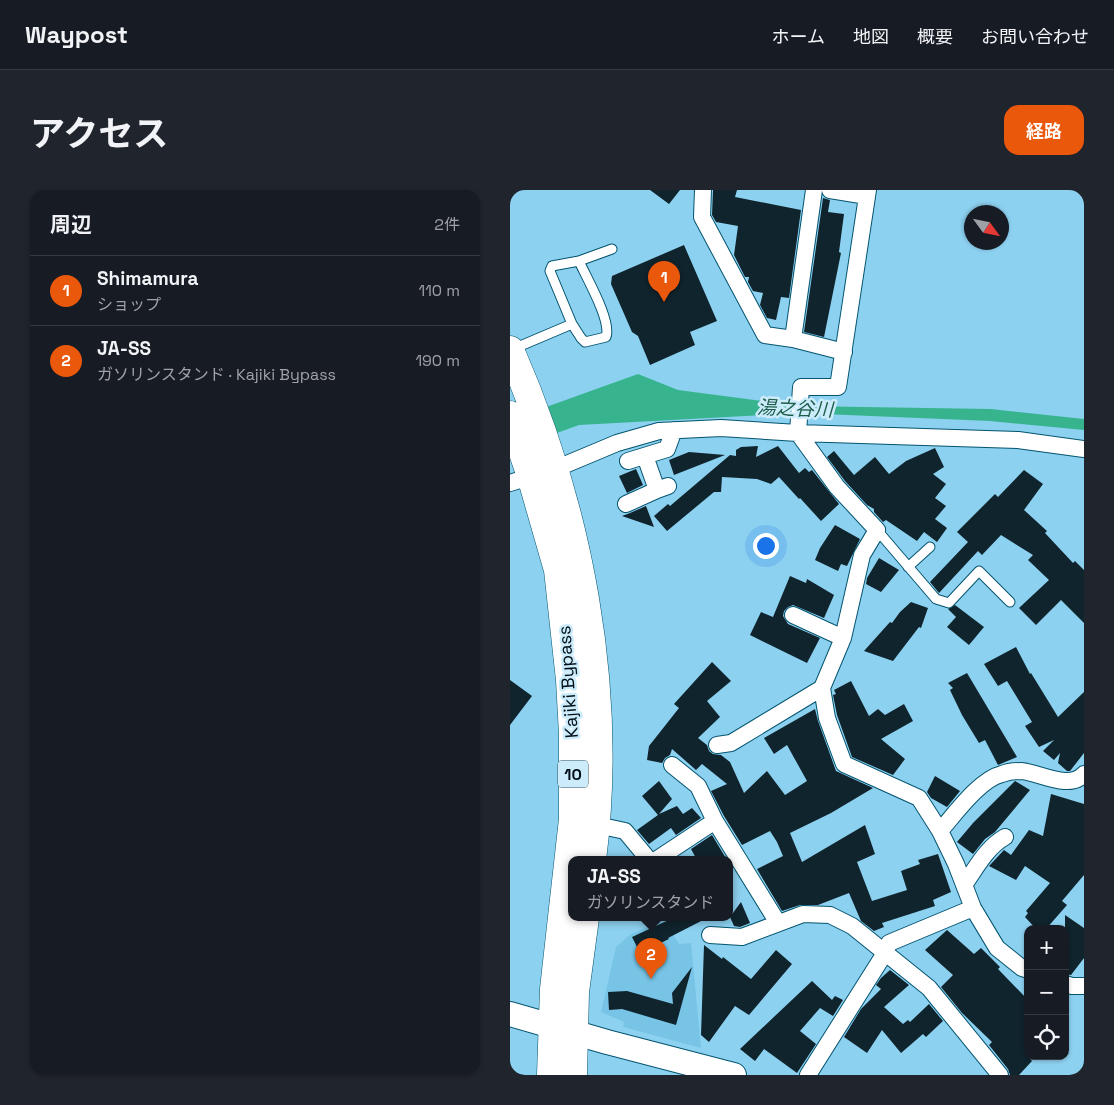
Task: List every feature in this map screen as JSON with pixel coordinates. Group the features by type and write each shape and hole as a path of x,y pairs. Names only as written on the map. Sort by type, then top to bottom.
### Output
{"highway":[{"name":"Kajiki Bypass","path":"510,350 530,395 534,468 558,570 570,680 573,734 573,819 569,856"},
{"name":"Kajiki Bypass","path":"510,415 534,468 571,527 581,578 595,671 598,742 597,825 593,856"},
{"name":"Kajiki Bypass","path":"568,864 554,989 573,1075"},
{"name":"Kajiki Bypass","path":"550,1075 575,992 585,921"}],"street":[{"path":"703,190 702,217 765,335 793,339 844,352"},
{"path":"793,339 814,190"},
{"path":"830,190 868,193 838,387 801,387 798,433 837,487 878,530 862,556 842,638 822,688 827,718 844,764 919,798 940,831 956,864 973,908 997,948 1024,969"},
{"path":"534,468 659,431 721,428 798,433 1018,440 1084,449"},
{"path":"628,461 667,449 674,430"},
{"path":"626,504 662,488 645,456"},
{"path":"793,615 842,638"},
{"path":"717,745 731,743 822,688"},
{"path":"672,765 698,786 715,822 778,922"},
{"path":"940,831 983,784 1001,774 1022,771 1063,781 1081,778 1084,774"},
{"path":"662,856 715,822"},
{"path":"597,825 625,831 646,856"},
{"path":"964,885 990,848 1005,837"},
{"path":"808,1075 885,953 889,943 973,908"},
{"path":"710,935 742,938 778,922 803,914 830,915 852,926 928,988 1000,1075"},
{"path":"1069,985 1084,986"},
{"path":"510,1014 734,1075"}],"lane":[{"path":"579,261 604,317 608,331 606,337 586,342 572,324 550,268 579,261 612,249"},
{"path":"510,350 572,324"},
{"path":"878,530 936,599 949,603 979,571 1010,602"},
{"path":"908,567 930,547"}],"shaded area":[{"path":"665,921 679,944 691,943 701,1048 623,1027 624,1022 601,1012 616,947 631,934"}],"water":[{"name":"湯之谷川","path":"638,374 678,390 799,406 991,409 1084,419 1084,430 990,421 799,413 579,425 510,450 510,420"}],"building":[{"path":"650,190 680,190 669,204"},
{"path":"713,190 737,190 735,197 801,210 789,298 781,297 776,320 767,318 760,305 763,293 753,291 748,282 749,277 745,277 734,255 738,226 716,222 712,215"},
{"path":"823,198 830,200 828,212 844,214 839,252 841,253 824,337 804,332"},
{"path":"684,245 717,321 690,332 695,345 650,365 638,336 632,332 611,284 612,276"},
{"path":"758,446 756,457 778,446 799,473 805,468 809,472 812,470 839,504 821,521 779,477 771,484 757,479 722,477 721,492 714,492 667,531 654,516 668,504 670,506 730,455 736,456 736,450 741,447"},
{"path":"935,448 944,467 933,474 946,484 935,498 946,506 935,519 947,528 937,542 924,532 917,541 886,520 883,522 874,512 874,509 867,505 845,481 827,457 834,451 854,475 875,457 889,474 906,461"},
{"path":"689,452 725,455 674,475 669,460"},
{"path":"636,469 643,485 627,493 619,476"},
{"path":"1024,470 1043,484 1024,510 1047,531 1045,533 1073,563 1075,561 1084,570 1084,623 1061,600 1036,625 1019,608 1049,580 1028,560 1033,555 1001,535 982,555 978,551 939,593 930,582 968,542 957,532 995,494 998,497"},
{"path":"646,506 654,527 622,516 630,513"},
{"path":"835,525 860,539 847,566 841,564 838,571 815,560 820,548"},
{"path":"879,558 899,570 881,592 866,584 867,578"},
{"path":"790,576 806,583 807,579 834,595 824,618 793,605 784,611 783,616 788,624 820,638 807,663 750,635 761,612 773,617"},
{"path":"911,602 928,608 921,628 919,627 893,661 864,651 890,622 892,623"},
{"path":"955,605 984,627 969,645 947,627 956,617 948,609"},
{"path":"1016,647 1030,674 1058,717 1084,692 1084,753 1070,771 1067,771 1058,763 1060,753 1054,760 1043,751 1054,740 1039,747 1025,726 1032,722 1007,681 998,686 984,664"},
{"path":"712,662 731,681 707,701 720,717 698,738 707,745 709,751 713,754 721,755 730,762 744,793 767,771 785,795 807,781 787,745 774,754 764,738 815,709 836,771 873,788 831,813 790,833 802,862 865,825 875,854 857,862 872,901 907,890 901,871 920,864 918,860 938,854 951,892 933,900 935,906 882,923 884,927 874,931 861,921 849,893 818,905 800,905 782,911 757,869 783,856 770,831 742,845 711,791 727,784 702,764 696,770 672,749 670,755 662,763 647,760 649,746 679,708 674,704"},
{"path":"967,673 1017,757 998,765 985,740 979,743 962,715 950,690 953,688 948,683"},
{"path":"510,680 532,696 510,725"},
{"path":"851,681 869,716 878,709 885,715 904,704 913,721 881,739 905,759 893,775 852,757 837,715 833,695 836,694 834,690"},
{"path":"935,776 960,791 947,807 931,798 927,792"},
{"path":"659,781 672,799 659,814 677,806 683,814 692,808 701,818 676,835 671,828 649,844 637,830 658,815 642,796"},
{"path":"1015,781 1030,790 995,832 985,839 973,854 957,842"},
{"path":"1051,794 1084,804 1084,875 1062,901 1067,905 1050,925 1032,925 1025,917 1028,913 1026,911 1050,883 1025,866 1016,880 989,866 1004,850 1011,855 1029,830 1043,836"},
{"path":"712,835 725,856 695,856 691,849"},
{"path":"741,902 750,923 740,927 734,926 732,921 733,913"},
{"path":"1065,915 1084,928 1084,958 1071,975 1069,975 1069,925 1065,925"},
{"path":"667,921 701,921 640,953 632,937"},
{"path":"947,930 974,954 981,948 1024,996 1024,1060 1032,1061 1019,1075 1010,1075 1008,1069 989,1045 992,1042 962,1013 941,987 953,975 925,950"},
{"path":"704,945 751,979 776,950 792,964 749,1015 735,1006 709,1042 701,1035"},
{"path":"692,967 676,1025 622,1009 609,1010 608,992 627,991 673,1004 672,993"},
{"path":"890,970 909,985 884,1007 903,1024 908,1020 910,1022 929,1004 943,1021 926,1037 923,1034 901,1053 882,1030 867,1053 844,1037 861,1009 881,989 876,985"},
{"path":"812,981 832,1000 835,996 843,1000 833,1016 820,1008 800,1031 816,1044 797,1073 764,1049 755,1061 740,1049"}],"place":[{"name":"Shimamura","path":"664,302"},
{"name":"JA-SS","path":"651,979"}]}
